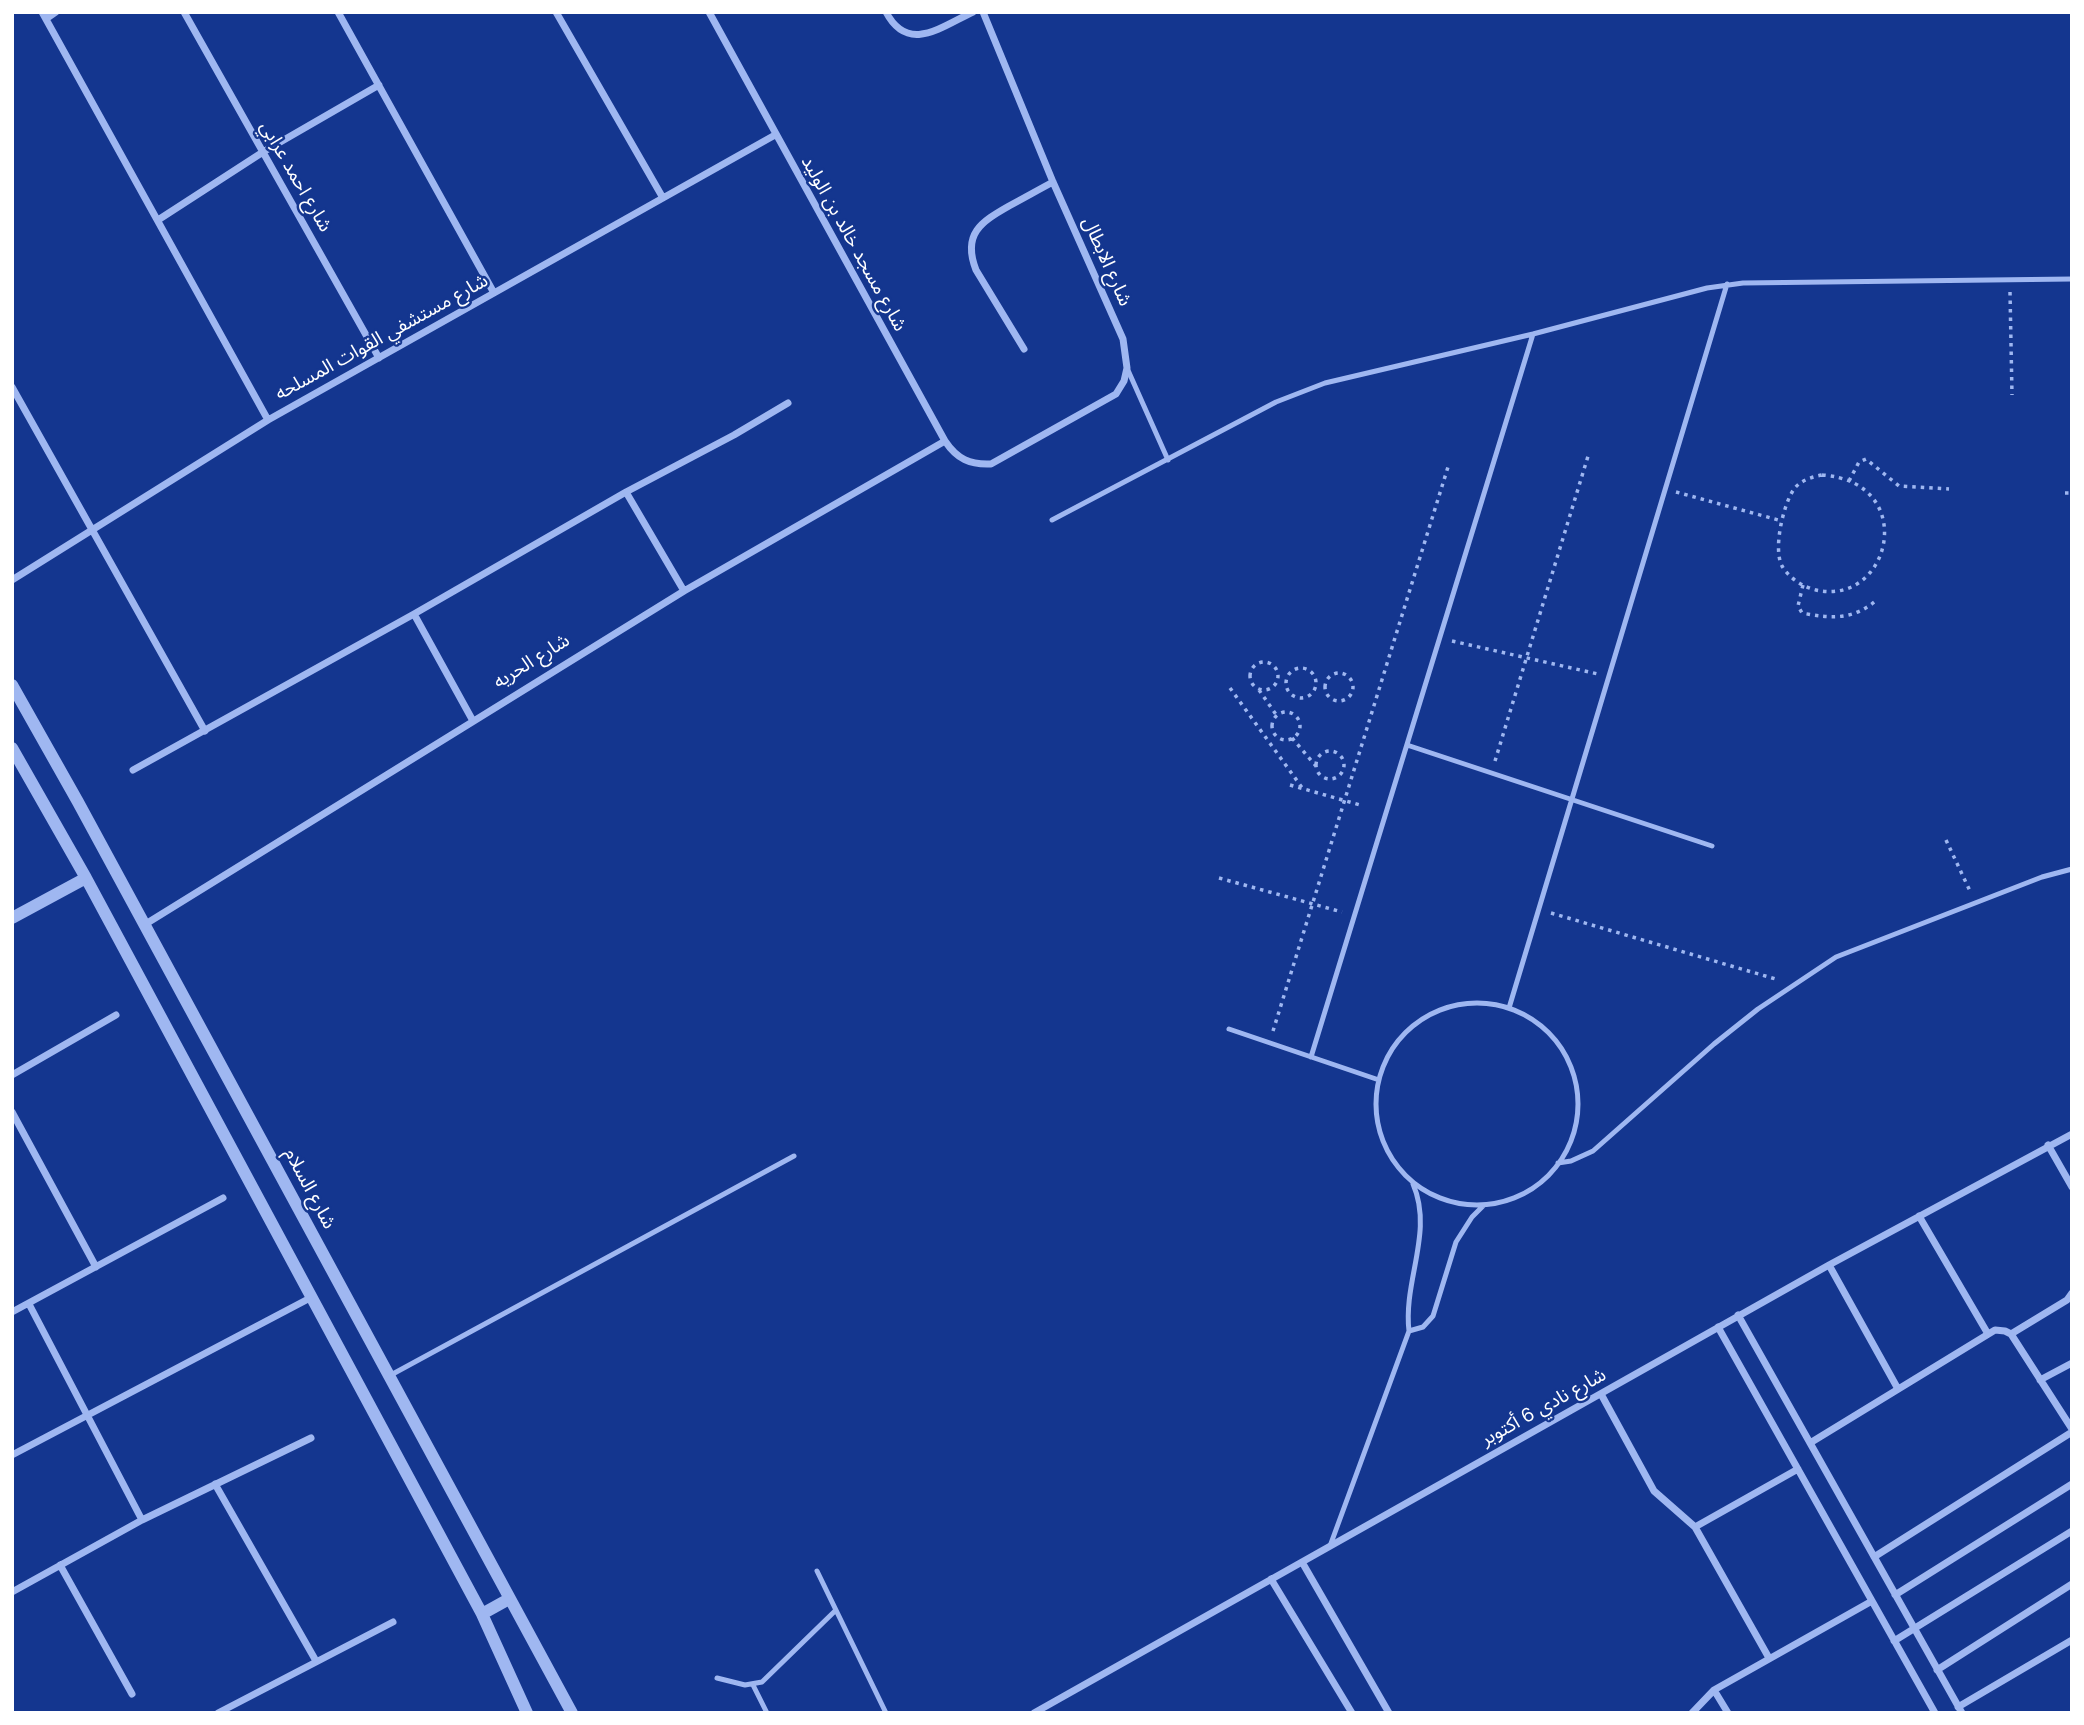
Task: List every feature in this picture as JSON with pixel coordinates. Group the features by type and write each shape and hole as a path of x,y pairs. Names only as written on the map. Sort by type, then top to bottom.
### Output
{"street":[{"path":"56,12 44,15 268,420"},
{"name":"شارع احمد عرابي","path":"184,12 379,358"},
{"path":"338,12 494,293"},
{"path":"556,12 663,198"},
{"name":"شارع مسجد خالد بن الوليد","path":"709,12 953,453 964,461 991,464 1116,394 1124,381 1127,368"},
{"path":"886,12 892,24 912,36 924,35 973,12"},
{"name":"شارع الابطال","path":"983,12 1053,182 1123,340 1127,368"},
{"path":"158,220 263,152 379,85"},
{"name":"شارع مستشفي القوات المسلحه","path":"12,580 268,420 775,135"},
{"path":"1024,349 976,270 971,257 971,243 976,230 985,220 1053,182"},
{"path":"12,387 205,731"},
{"path":"133,770 788,403"},
{"name":"شارع الحريه","path":"144,925 684,591 945,441"},
{"path":"626,492 684,591"},
{"path":"414,614 473,721"},
{"name":"شارع السلام","path":"12,685 572,1713"},
{"path":"12,747 86,878 482,1614 527,1713"},
{"path":"12,918 86,878"},
{"path":"12,1075 116,1015"},
{"path":"12,1112 96,1267"},
{"name":"شارع نادي 6 أكتوبر","path":"1034,1713 1738,1315 2072,1134"},
{"path":"2048,1145 2072,1187"},
{"path":"12,1312 223,1198"},
{"path":"1919,1216 1988,1334"},
{"path":"1829,1265 1898,1389"},
{"path":"2011,1335 2067,1300 2072,1293"},
{"path":"12,1455 312,1297"},
{"path":"29,1304 142,1520"},
{"path":"1738,1315 1960,1710 2072,1640"},
{"path":"1718,1327 1935,1713"},
{"path":"1810,1443 1995,1330 2011,1335 2072,1431 1874,1557"},
{"path":"2040,1380 2072,1363"},
{"path":"1601,1394 1654,1492 1695,1527 1769,1658"},
{"path":"12,1592 142,1520 311,1438"},
{"path":"1695,1527 1798,1469"},
{"path":"1895,1595 2072,1484"},
{"path":"215,1485 316,1661"},
{"path":"1895,1641 2072,1531"},
{"path":"1302,1562 1389,1713"},
{"path":"60,1565 132,1694"},
{"path":"1271,1579 1352,1713"},
{"path":"1937,1670 2072,1584"},
{"path":"482,1614 509,1600"},
{"path":"1692,1713 1714,1689 1872,1601"},
{"path":"218,1713 393,1622"},
{"path":"1714,1689 1728,1713"},
{"path":"234,1704 240,1713"}],"lane":[{"path":"1052,520 1300,391 1727,284 2072,279"},
{"path":"1509,1008 1727,284"},
{"path":"1311,1057 1533,334"},
{"path":"1127,368 1168,460"},
{"path":"1407,745 1712,846"},
{"path":"1558,1163 1593,1151 1714,1044 1794,984 1836,957 2042,877 2072,869"},
{"path":"1472,1003 1509,1008 1534,1021 1555,1040 1573,1073 1577,1091 1576,1119 1568,1147 1558,1163 1533,1188 1502,1202 1484,1205 1446,1200 1411,1181 1398,1167 1381,1135 1376,1098 1379,1080 1394,1046 1406,1032 1429,1016 1454,1005 1472,1003"},
{"path":"1229,1029 1379,1080"},
{"path":"389,1376 793,1156"},
{"path":"1330,1546 1409,1331 1408,1314 1422,1219 1417,1194 1411,1181"},
{"path":"1409,1331 1423,1327 1433,1316 1457,1242 1472,1217 1484,1205"},
{"path":"817,1571 886,1713"},
{"path":"717,1678 752,1685 769,1677 836,1610"},
{"path":"752,1685 767,1713"}],"path":[{"path":"2010,279 2012,395"},
{"path":"1491,773 1589,453"},
{"path":"1849,481 1858,462 1866,459 1899,486 1949,489"},
{"path":"1269,1042 1448,467"},
{"path":"1822,475 1849,481 1866,492 1881,510 1886,531 1881,555 1866,577 1844,589 1823,591 1803,585 1785,571 1778,557 1782,521 1793,491 1806,480 1822,475"},
{"path":"1665,489 1782,521"},
{"path":"2065,493 2072,493"},
{"path":"1803,585 1798,606 1802,613 1828,618 1859,613 1878,599"},
{"path":"1440,638 1609,677"},
{"path":"1277,716 1253,684 1251,671 1261,663 1274,666 1278,678"},
{"path":"1301,668 1312,673 1316,686 1308,696 1295,696 1290,693 1286,680 1294,670 1301,668"},
{"path":"1316,686 1325,689 1332,699 1339,701 1350,695 1352,682 1342,674 1335,674 1325,682 1325,689"},
{"path":"1278,678 1286,680"},
{"path":"1258,689 1271,689 1278,678"},
{"path":"1230,688 1303,789"},
{"path":"1292,738 1299,728 1298,721 1289,712 1277,716 1273,721 1274,734 1279,738 1292,738 1317,766 1319,773 1330,779 1341,773 1343,760 1339,754 1327,751 1321,754 1317,766"},
{"path":"1267,739 1274,734"},
{"path":"1290,785 1360,805"},
{"path":"1945,840 1976,903"},
{"path":"1219,878 1354,915"},
{"path":"1538,909 1794,984"}]}
